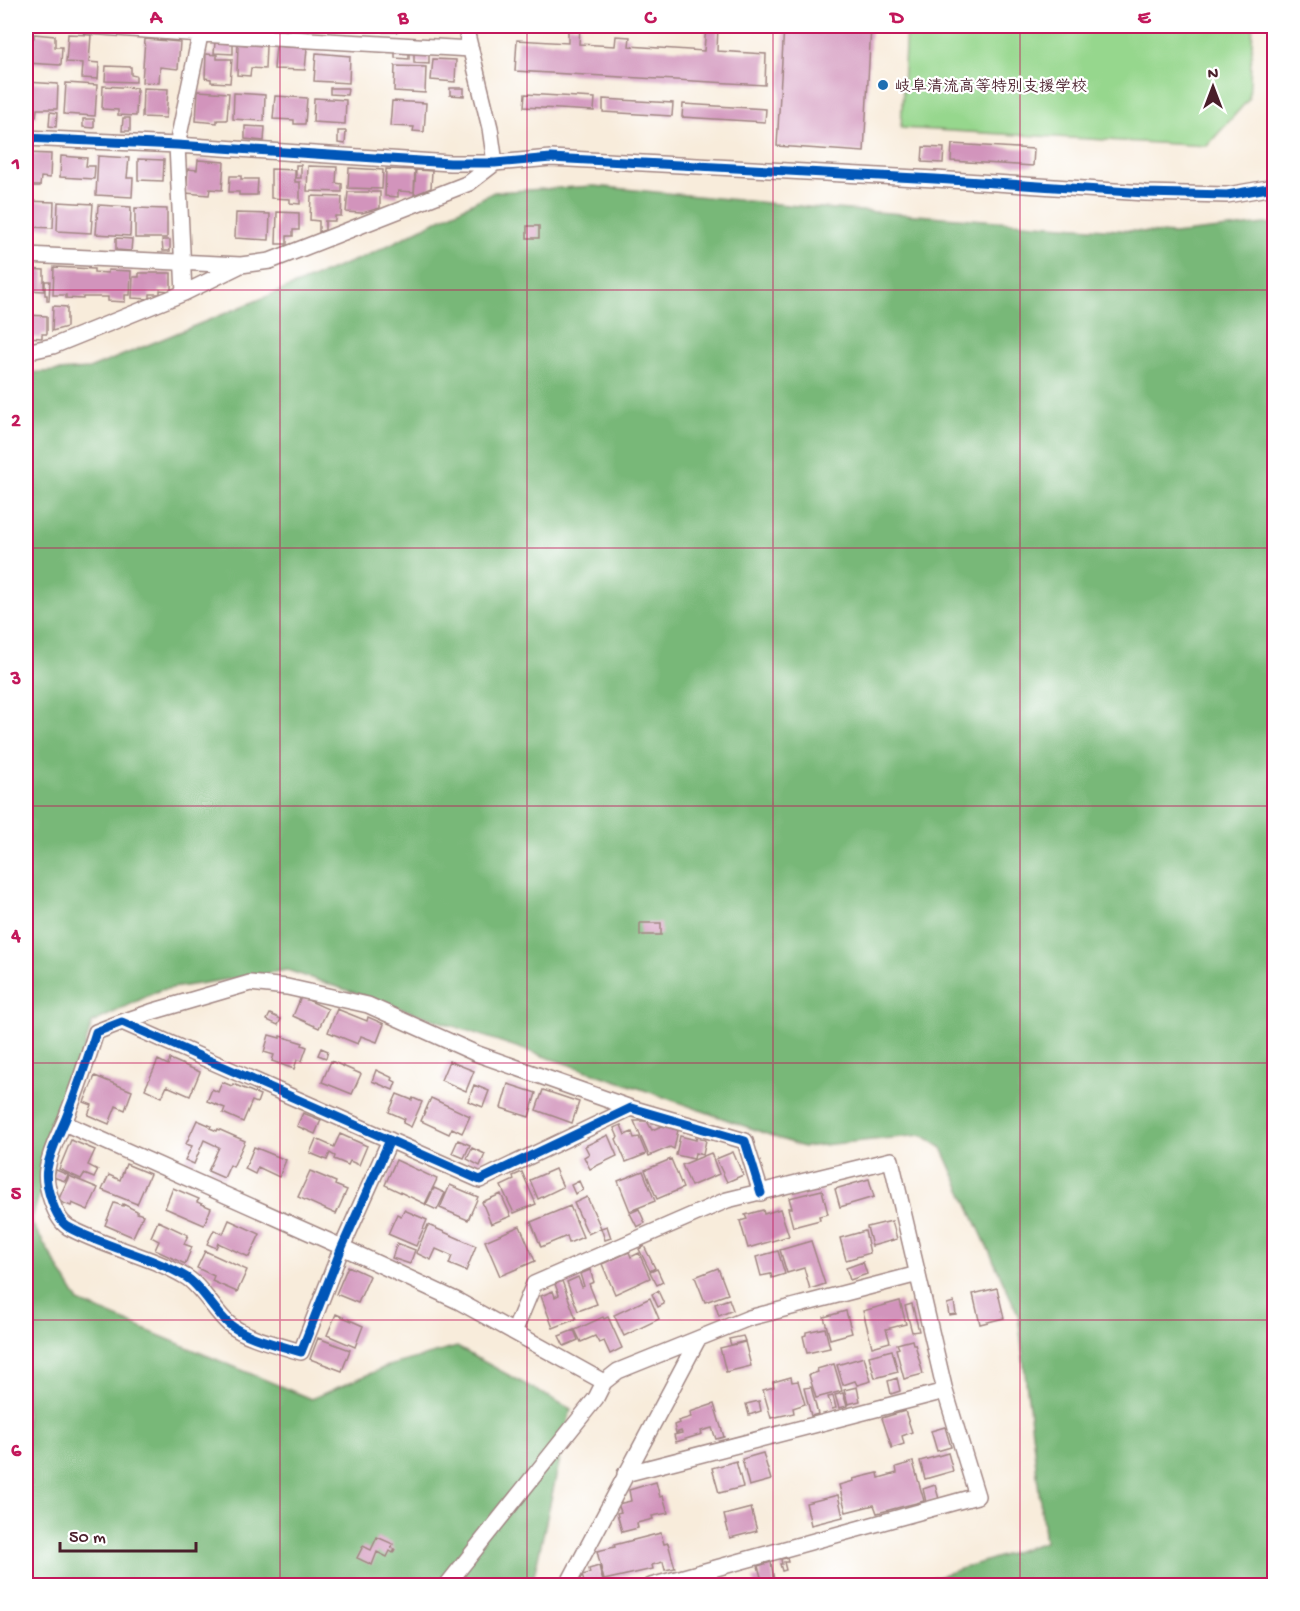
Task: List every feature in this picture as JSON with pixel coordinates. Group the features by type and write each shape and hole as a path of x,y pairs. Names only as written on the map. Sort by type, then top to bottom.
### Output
{"street":[{"path":"88,26 202,30 471,50"},
{"path":"465,26 490,128 495,163"},
{"path":"184,294 177,145 202,30"},
{"path":"26,138 177,145 450,163 495,163 551,158 924,178 1145,193 1227,195 1268,188 1275,183"},
{"path":"26,255 241,265 270,261 469,183 495,163"},
{"path":"26,352 53,346 184,294 241,265"},
{"path":"390,1140 342,1247 301,1352 255,1338 230,1324 188,1278 154,1261 99,1242 65,1225 52,1204 46,1172 52,1148 83,1074 96,1032 151,1012 250,983 286,987 368,1005 475,1053 631,1108 746,1141 761,1193"},
{"path":"122,1022 480,1180 631,1108"},
{"path":"64,1123 458,1300 604,1382"},
{"path":"514,1332 534,1284 727,1200 891,1161 945,1391 977,1496 651,1586"},
{"path":"446,1586 596,1398 604,1382 618,1371 749,1318 918,1274"},
{"path":"567,1586 698,1339"},
{"path":"625,1474 945,1391"}],"green space":[{"path":"906,26 1253,26 1249,99 1207,146 901,128"},
{"path":"594,186 808,207 1173,234 1274,223 1274,1585 910,1585 1045,1542 1018,1314 942,1148 922,1135 803,1147 644,1090 287,970 160,990 92,1023 31,1222 79,1302 311,1399 388,1366 457,1347 571,1409 532,1585 26,1586 26,373 89,369 373,253 494,192"}],"building":[{"path":"383,26 398,26 398,32 383,32"},
{"path":"568,26 580,26 579,44 615,46 616,36 630,37 629,46 704,51 706,26 718,26 717,51 766,54 765,85 515,71 517,40 568,43"},
{"path":"784,26 871,26 864,152 777,146"},
{"path":"34,34 55,36 55,47 62,47 61,65 26,63 27,37 34,38"},
{"path":"68,34 91,35 89,62 99,63 98,79 82,78 83,63 66,62"},
{"path":"145,39 180,42 178,69 160,67 159,83 142,82"},
{"path":"215,42 233,42 233,54 214,53"},
{"path":"238,44 266,46 265,69 251,68 250,76 237,75"},
{"path":"276,46 307,48 305,70 274,69"},
{"path":"395,52 409,53 409,59 395,58"},
{"path":"414,52 429,52 429,64 414,63"},
{"path":"316,53 350,56 349,83 314,81"},
{"path":"206,54 217,55 217,59 232,59 230,83 211,82 211,79 205,78"},
{"path":"433,59 456,60 455,82 431,80"},
{"path":"106,66 131,67 131,75 136,76 136,82 105,81"},
{"path":"395,66 426,67 425,93 394,91"},
{"path":"26,82 58,84 57,109 37,109 36,117 26,117"},
{"path":"66,83 97,85 95,116 64,114"},
{"path":"103,86 137,88 136,116 118,115 118,110 102,109"},
{"path":"143,88 168,89 166,118 142,117"},
{"path":"330,88 348,88 347,95 330,94"},
{"path":"450,88 464,88 464,96 450,95"},
{"path":"198,91 229,93 227,120 217,120 217,123 196,121"},
{"path":"234,93 265,95 264,121 233,119"},
{"path":"525,94 595,98 594,111 524,107"},
{"path":"275,96 307,98 305,124 294,124 294,120 273,119"},
{"path":"314,98 346,100 345,124 313,122"},
{"path":"603,99 673,103 672,116 603,112"},
{"path":"392,101 426,103 424,132 413,131 414,127 390,126"},
{"path":"683,104 766,109 765,122 682,117"},
{"path":"50,112 57,113 56,127 49,126"},
{"path":"123,118 130,118 130,131 122,131"},
{"path":"83,119 94,119 94,128 83,127"},
{"path":"245,126 265,127 264,141 245,139"},
{"path":"338,131 346,131 345,144 338,143"},
{"path":"952,144 1034,149 1033,166 951,161"},
{"path":"923,147 944,148 943,163 922,162"},
{"path":"26,153 51,154 50,178 41,177 40,186 26,186"},
{"path":"61,156 87,158 86,166 95,166 94,179 60,177"},
{"path":"98,156 129,158 127,178 133,178 132,197 96,195"},
{"path":"138,159 164,160 163,181 138,180"},
{"path":"198,160 224,162 222,190 210,189 209,195 186,193 188,169 197,170"},
{"path":"296,165 301,165 301,178 296,178"},
{"path":"308,166 337,167 336,183 342,184 342,192 307,191"},
{"path":"349,168 383,170 382,189 348,188"},
{"path":"271,169 295,170 295,182 300,182 300,204 290,203 290,199 271,198"},
{"path":"386,169 415,170 414,192 398,191 398,197 385,196"},
{"path":"416,170 432,171 431,188 414,195"},
{"path":"230,176 241,176 241,179 258,179 257,195 239,195 239,192 229,192"},
{"path":"348,192 380,192 380,208 362,213 346,212"},
{"path":"311,196 342,197 341,216 335,216 335,221 325,221 325,230 319,232 319,221 310,220"},
{"path":"26,201 54,202 53,228 31,227 31,221 26,221"},
{"path":"58,202 93,204 91,233 57,231"},
{"path":"98,205 131,207 130,236 96,234"},
{"path":"135,208 167,209 167,238 135,238"},
{"path":"277,212 299,213 299,230 293,230 293,236 287,236 287,244 276,244"},
{"path":"236,213 270,214 269,240 235,238"},
{"path":"527,226 539,226 539,238 527,238"},
{"path":"116,238 132,239 131,251 116,250"},
{"path":"162,240 170,240 170,251 163,251"},
{"path":"54,267 94,269 94,272 108,273 108,270 131,271 130,295 125,295 125,302 108,301 108,297 83,297 83,299 53,295"},
{"path":"26,269 44,270 44,291 26,290"},
{"path":"139,273 171,273 171,291 160,290 160,294 150,294 150,299 132,298 133,277 139,277"},
{"path":"45,281 50,281 49,301 45,295"},
{"path":"53,306 67,307 67,327 52,331"},
{"path":"26,315 47,316 47,334 42,334 42,338 26,337"},
{"path":"640,923 661,923 661,935 640,935"},
{"path":"301,997 328,1009 319,1028 293,1016"},
{"path":"337,1009 367,1021 368,1017 384,1024 377,1042 361,1036 358,1044 328,1032"},
{"path":"270,1014 281,1019 278,1025 267,1020"},
{"path":"269,1035 303,1043 302,1045 307,1047 302,1061 297,1060 294,1069 272,1061 274,1055 264,1052"},
{"path":"321,1048 328,1051 326,1058 318,1055"},
{"path":"170,1059 200,1072 190,1096 167,1086 162,1097 145,1089 158,1060 168,1065"},
{"path":"331,1061 361,1074 352,1094 322,1082"},
{"path":"449,1061 474,1071 466,1091 441,1080"},
{"path":"376,1070 393,1078 392,1080 396,1082 393,1090 372,1081"},
{"path":"95,1076 132,1091 125,1110 116,1106 109,1124 88,1115 92,1105 84,1102"},
{"path":"222,1082 260,1095 257,1103 252,1101 243,1122 223,1113 225,1108 207,1101 212,1089 218,1092"},
{"path":"508,1084 536,1093 529,1117 501,1108"},
{"path":"474,1085 489,1091 483,1107 468,1101"},
{"path":"543,1090 579,1102 572,1123 536,1110"},
{"path":"397,1094 422,1102 411,1127 403,1123 405,1119 389,1112"},
{"path":"431,1098 470,1116 462,1133 452,1128 449,1134 421,1121"},
{"path":"303,1113 321,1120 315,1134 297,1126"},
{"path":"197,1120 211,1126 210,1128 217,1131 218,1129 245,1141 233,1167 230,1165 224,1178 208,1171 219,1147 204,1140 194,1164 185,1160 192,1146 186,1144"},
{"path":"634,1121 647,1121 652,1130 662,1126 678,1130 674,1149 670,1147 649,1156"},
{"path":"621,1125 625,1135 632,1132 634,1138 639,1137 646,1154 626,1162 614,1128"},
{"path":"340,1134 367,1146 359,1165 350,1161 348,1165 334,1159 335,1156 330,1153 327,1160 310,1153 316,1139 334,1147"},
{"path":"608,1135 617,1156 590,1169 584,1157 589,1154 585,1146"},
{"path":"680,1136 706,1140 703,1155 695,1153 694,1159 676,1155"},
{"path":"71,1140 95,1150 88,1165 98,1170 94,1178 84,1174 81,1179 59,1169"},
{"path":"458,1140 470,1145 464,1158 452,1153"},
{"path":"254,1147 286,1160 279,1177 258,1167 255,1174 245,1169"},
{"path":"472,1148 485,1154 480,1166 467,1159"},
{"path":"733,1152 743,1175 727,1182 716,1159"},
{"path":"711,1153 719,1174 691,1186 682,1165"},
{"path":"671,1159 683,1188 657,1199 645,1170"},
{"path":"396,1160 437,1179 425,1204 385,1185"},
{"path":"126,1164 150,1174 137,1204 102,1190 109,1175 120,1180"},
{"path":"555,1169 563,1187 538,1199 530,1180"},
{"path":"56,1170 68,1175 65,1181 53,1177"},
{"path":"310,1171 336,1182 335,1185 347,1190 336,1214 298,1197"},
{"path":"643,1171 655,1201 630,1211 618,1181"},
{"path":"522,1172 536,1204 514,1213 501,1186 514,1180 513,1176"},
{"path":"69,1176 98,1188 88,1210 72,1203 71,1206 58,1201"},
{"path":"869,1179 874,1197 840,1207 835,1189"},
{"path":"579,1181 583,1190 575,1194 571,1185"},
{"path":"450,1185 478,1197 468,1220 440,1208"},
{"path":"173,1188 199,1199 197,1202 211,1208 204,1225 165,1208"},
{"path":"434,1188 445,1193 437,1210 426,1205"},
{"path":"822,1190 828,1214 819,1216 820,1220 793,1227 788,1208 792,1208 789,1198"},
{"path":"501,1194 511,1216 491,1224 482,1202"},
{"path":"587,1197 601,1228 588,1234 574,1203"},
{"path":"114,1203 123,1206 123,1204 143,1215 133,1237 105,1225"},
{"path":"570,1206 583,1237 569,1243 567,1236 541,1247 531,1222"},
{"path":"639,1209 645,1223 637,1227 630,1213"},
{"path":"780,1209 789,1236 748,1248 740,1221 747,1219 745,1215 763,1210 764,1214"},
{"path":"404,1210 427,1220 416,1246 388,1234 397,1214 401,1216"},
{"path":"229,1220 260,1234 249,1257 218,1243 216,1248 207,1244 214,1230 223,1234"},
{"path":"158,1221 188,1235 184,1244 192,1247 185,1264 155,1250 159,1241 151,1237"},
{"path":"892,1221 897,1239 872,1246 867,1227"},
{"path":"428,1225 476,1246 466,1271 449,1264 452,1256 436,1249 431,1260 416,1253"},
{"path":"520,1226 535,1261 500,1276 485,1241"},
{"path":"607,1226 611,1238 605,1240 601,1228"},
{"path":"865,1231 870,1253 846,1260 840,1238"},
{"path":"811,1241 825,1284 810,1289 804,1268 787,1273 780,1250"},
{"path":"397,1243 415,1250 410,1264 392,1258"},
{"path":"644,1246 655,1268 650,1271 639,1249"},
{"path":"205,1251 247,1270 237,1292 212,1281 214,1276 197,1268"},
{"path":"778,1251 785,1274 772,1278 771,1274 761,1276 756,1257"},
{"path":"629,1252 631,1257 639,1253 650,1278 615,1294 602,1264"},
{"path":"863,1262 867,1274 850,1280 846,1268"},
{"path":"348,1266 370,1276 358,1303 336,1294"},
{"path":"718,1268 728,1294 705,1302 695,1277"},
{"path":"657,1269 663,1282 657,1285 650,1272"},
{"path":"590,1270 594,1282 589,1284 597,1304 578,1311 567,1282 578,1277 582,1287 584,1286 580,1274"},
{"path":"562,1281 576,1319 553,1328 541,1296 553,1291 555,1297 559,1295 555,1284"},
{"path":"997,1288 1004,1318 980,1324 973,1294"},
{"path":"658,1291 664,1304 658,1307 652,1294"},
{"path":"650,1298 659,1319 624,1336 614,1315"},
{"path":"729,1299 733,1310 719,1316 715,1304"},
{"path":"900,1301 906,1324 886,1329 890,1342 872,1347 863,1311"},
{"path":"954,1302 956,1314 949,1315 947,1304"},
{"path":"912,1304 919,1331 912,1332 905,1306"},
{"path":"846,1311 852,1333 830,1339 824,1317"},
{"path":"336,1314 363,1326 355,1347 327,1335"},
{"path":"603,1317 604,1319 608,1317 622,1348 610,1354 604,1341 599,1343 595,1336 581,1342 575,1330"},
{"path":"825,1328 830,1348 807,1353 803,1336 806,1332"},
{"path":"574,1330 578,1340 564,1346 559,1336"},
{"path":"743,1336 745,1341 731,1345 729,1339"},
{"path":"318,1338 350,1350 342,1371 310,1359"},
{"path":"912,1340 923,1374 904,1379 896,1349 899,1348 897,1344"},
{"path":"745,1342 751,1366 726,1372 720,1348"},
{"path":"892,1350 898,1372 875,1378 869,1356"},
{"path":"864,1357 871,1381 857,1385 855,1381 843,1385 837,1365"},
{"path":"834,1364 842,1391 816,1398 809,1375 818,1372 817,1369"},
{"path":"791,1377 792,1382 798,1381 805,1404 793,1408 794,1413 771,1418 763,1390 774,1387 773,1382"},
{"path":"897,1378 900,1391 891,1394 888,1381"},
{"path":"811,1387 818,1414 811,1416 804,1388"},
{"path":"857,1387 860,1401 848,1404 844,1390"},
{"path":"843,1393 847,1406 839,1408 835,1395"},
{"path":"833,1396 836,1408 832,1409 828,1397"},
{"path":"759,1401 761,1411 749,1415 746,1404"},
{"path":"714,1404 724,1437 716,1439 712,1428 701,1431 702,1434 676,1442 674,1435 682,1433 681,1431 676,1433 674,1425 679,1423 678,1421 691,1417 690,1412"},
{"path":"905,1411 912,1432 902,1436 904,1444 892,1448 882,1418"},
{"path":"945,1427 951,1447 937,1451 931,1431"},
{"path":"763,1453 771,1480 749,1486 742,1459"},
{"path":"948,1453 953,1471 925,1479 920,1461"},
{"path":"736,1461 743,1487 719,1493 712,1468"},
{"path":"913,1462 924,1501 877,1513 874,1505 846,1512 839,1485 878,1473 879,1478 897,1473 896,1467"},
{"path":"656,1482 668,1513 652,1516 653,1519 637,1523 638,1528 622,1532 617,1513 621,1512 618,1504 631,1501 629,1490"},
{"path":"935,1485 939,1499 926,1502 923,1489"},
{"path":"838,1495 843,1517 811,1525 806,1503"},
{"path":"751,1508 757,1531 730,1538 724,1515"},
{"path":"661,1533 664,1544 668,1543 675,1568 665,1570 663,1562 652,1565 653,1569 604,1580 597,1551"},
{"path":"377,1537 393,1544 391,1548 395,1549 393,1553 390,1551 387,1557 377,1552 372,1565 357,1558 363,1546 371,1550"},
{"path":"787,1558 788,1562 784,1562 786,1570 782,1571 781,1559"},
{"path":"771,1562 775,1586 755,1586 753,1579 761,1577 758,1566"},
{"path":"599,1566 604,1586 579,1586 579,1583 584,1582 582,1575 590,1573 589,1569"}],"cycle path":[{"path":"26,138 177,145 450,163 495,163 551,158 1145,193 1227,195 1268,188 1274,183"},
{"path":"390,1140 342,1247 301,1352 263,1341 236,1329 224,1319 192,1281 172,1269 97,1241 68,1227 55,1209 47,1183 50,1155 74,1097 96,1032 122,1022 480,1180 631,1108 745,1141 761,1193"}],"place":[{"name":"岐阜清流高等特別支援学校","path":"883,85"}]}
